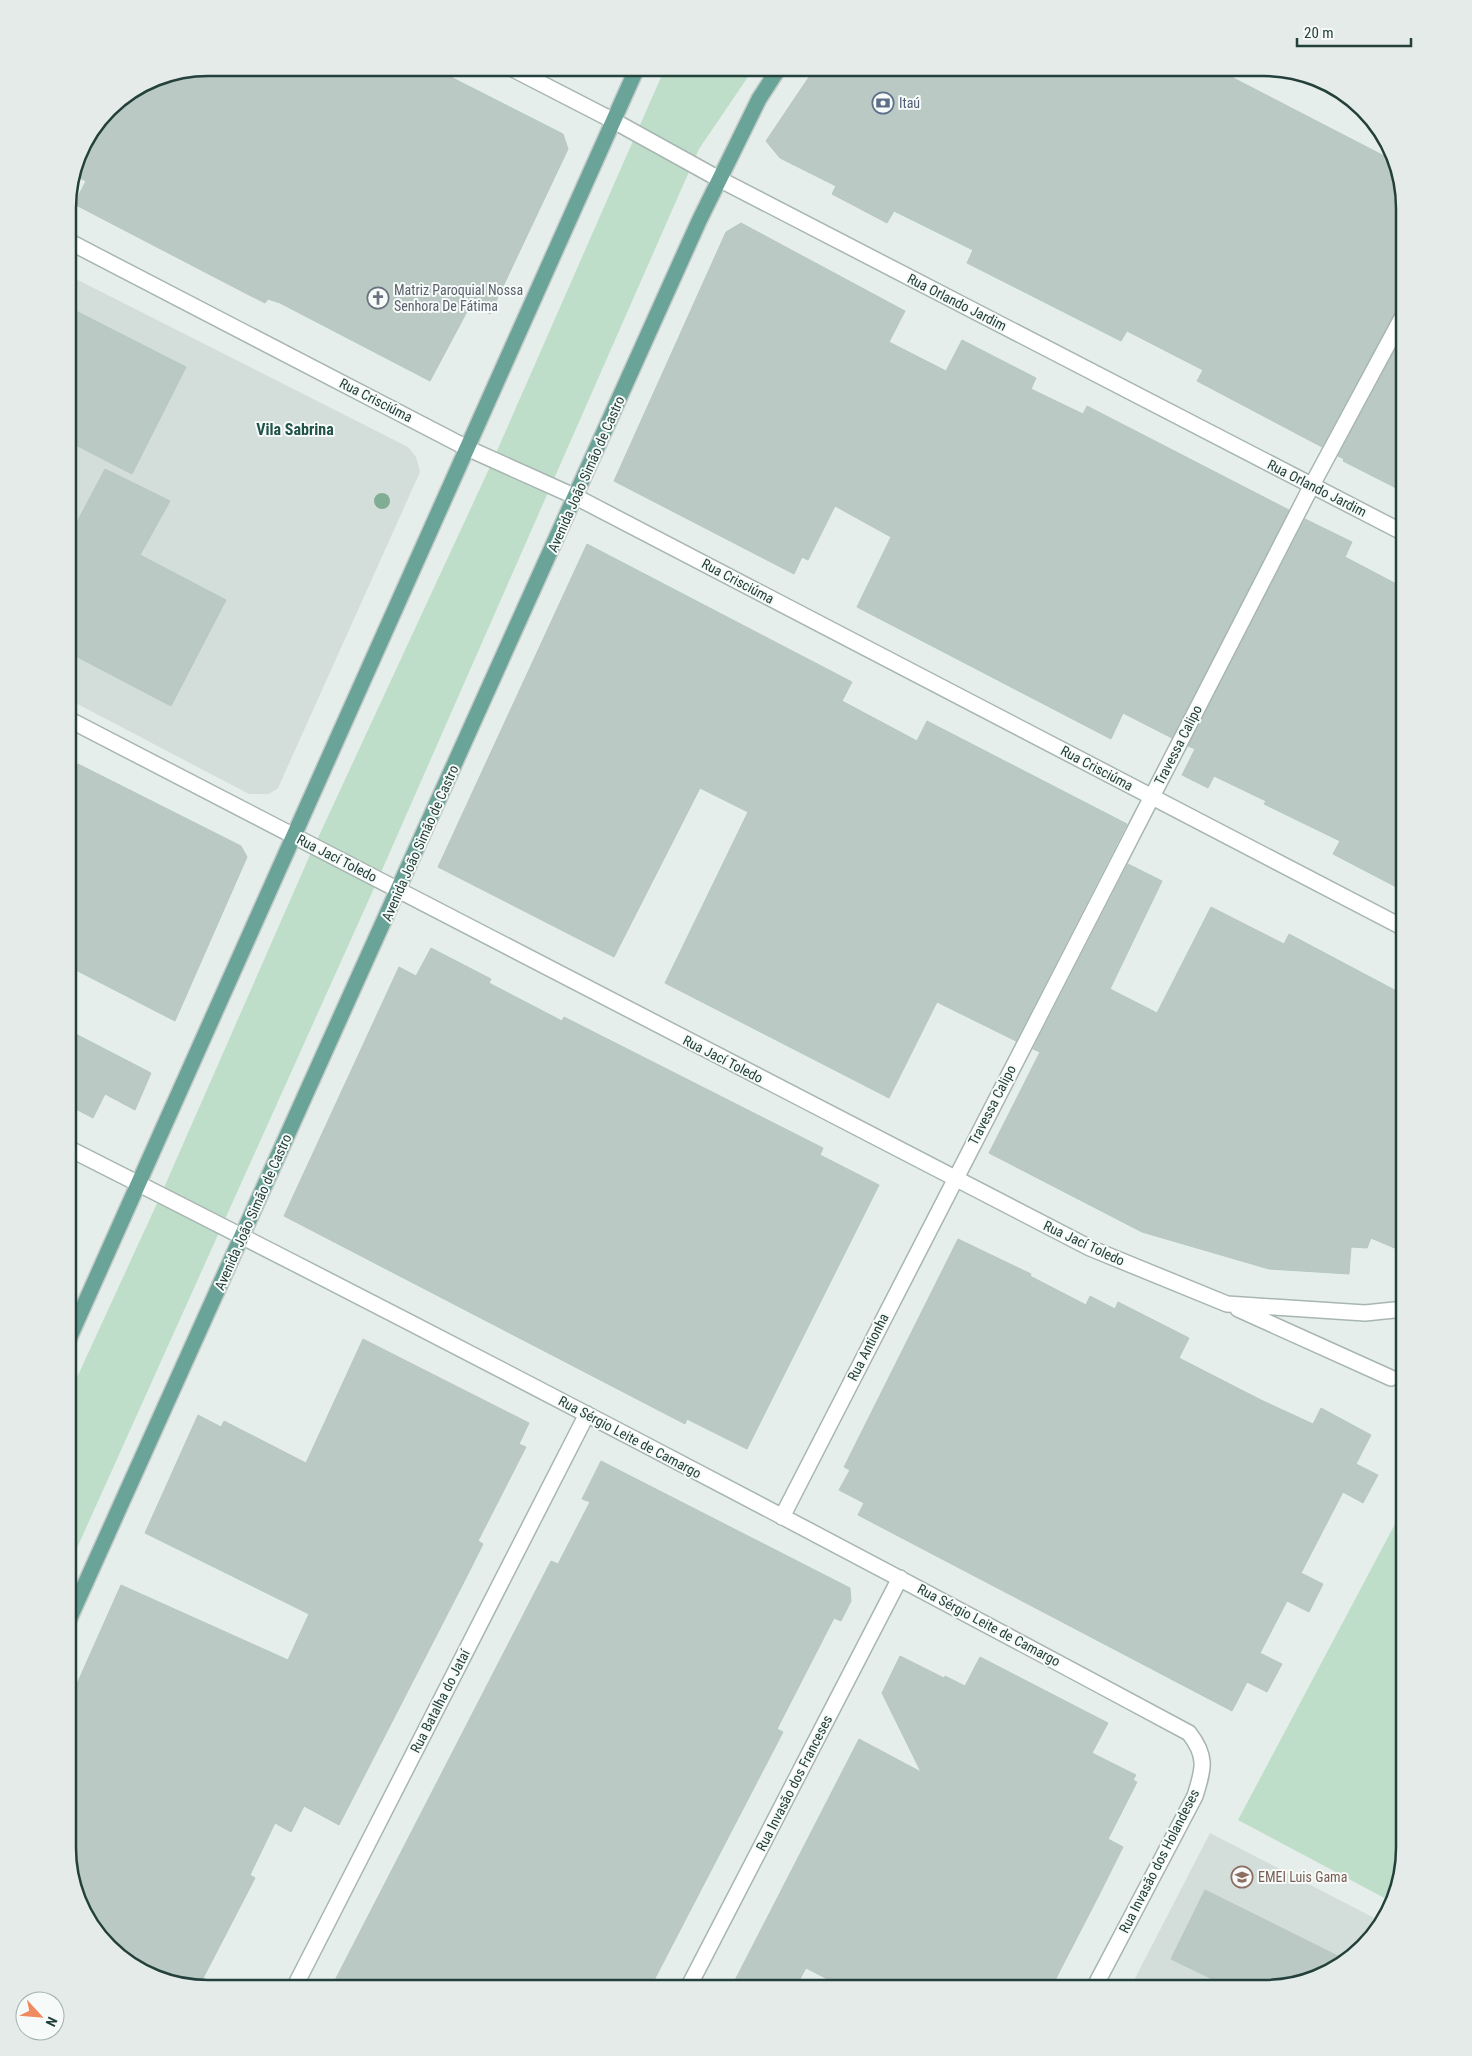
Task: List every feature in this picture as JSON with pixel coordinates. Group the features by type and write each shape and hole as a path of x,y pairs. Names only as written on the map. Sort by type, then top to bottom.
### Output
{"main road":[{"path":"76,1322 633,76"},
{"name":"Avenida João Simão de Castro","path":"76,1604 719,179 758,99 773,77"}],"street":[{"name":"Rua Orlando Jardim","path":"527,76 614,121 719,179 1396,529"},
{"name":"Rua Crisciúma","path":"77,246 468,448 576,496 1396,924"},
{"name":"Travessa Calipo","path":"955,1178 1312,486 1396,329"},
{"name":"Rua Jací Toledo","path":"77,723 1090,1248 1227,1304 1365,1313 1396,1310"},
{"name":"Rua Sérgio Leite de Camargo","path":"76,1152 587,1414 900,1578 1188,1733"},
{"name":"Rua Antionha","path":"782,1517 955,1178"},
{"path":"1227,1304 1391,1378"},
{"name":"Rua Batalha do Jataí","path":"299,1979 587,1414"},
{"name":"Rua Invasão dos Franceses","path":"692,1979 900,1578"},
{"name":"Rua Invasão dos Holandeses","path":"1098,1980 1195,1796 1203,1760 1199,1745 1188,1733"}],"shaded area":[{"path":"77,280 408,447 416,457 420,472 278,788 269,794 249,794 77,704"},
{"name":"EMEI Luis Gama","path":"1210,1833 1375,1918 1357,1941 1344,1952 1314,1970 1298,1975 1264,1980 1134,1980"}],"green space":[{"path":"661,76 748,77 699,149 375,886 76,1550 76,1379 159,1199 310,855 489,469"},
{"path":"1396,1522 1396,1848 1395,1865 1386,1899 1238,1820"}],"building":[{"path":"449,76 563,134 568,149 490,314 471,304 430,381 280,303 268,299 265,303 77,206 77,198 86,181 80,178 86,158 104,128 121,109 135,98 158,86 191,77"},
{"path":"809,77 1231,77 1385,157 1395,191 1396,310 1322,447 1197,381 1203,370 1127,331 1121,341 967,263 973,250 894,211 887,223 832,194 836,186 780,158 766,141"},
{"path":"741,223 905,311 889,342 946,371 962,340 1036,378 1031,389 1083,414 1087,406 1289,510 1172,738 1123,713 1111,739 857,607 891,537 835,506 808,560 802,557 794,574 614,481 726,232"},
{"path":"77,312 186,367 132,474 77,446"},
{"path":"1396,348 1396,488 1343,461 1344,459 1338,456"},
{"path":"105,469 170,501 140,555 226,600 171,706 77,657 77,522"},
{"path":"1305,519 1352,542 1345,557 1396,584 1396,887 1333,854 1340,841 1264,804 1266,801 1214,776 1208,788 1182,775 1195,749 1188,746"},
{"path":"587,544 852,682 842,701 917,741 927,721 1127,824 1016,1041 937,1002 889,1098 665,983 748,812 700,788 614,957 438,867"},
{"path":"78,764 241,846 247,857 175,1021 77,970"},
{"path":"1128,864 1162,881 1110,989 1157,1013 1211,907 1284,944 1289,934 1396,991 1396,1249 1371,1238 1367,1248 1351,1247 1349,1274 1269,1269 1142,1232 989,1153 1040,1052 1033,1049"},
{"path":"431,948 491,979 489,983 562,1021 564,1017 823,1148 820,1155 879,1185 747,1449 687,1419 685,1424 284,1216 399,967 416,976"},
{"path":"76,1034 151,1073 135,1110 105,1094 93,1118 76,1109"},
{"path":"958,1239 1031,1274 1030,1276 1086,1305 1090,1296 1115,1309 1118,1302 1189,1338 1179,1358 1261,1400 1313,1424 1321,1408 1371,1435 1356,1464 1378,1475 1363,1503 1343,1492 1301,1573 1323,1584 1309,1612 1287,1601 1260,1653 1282,1664 1267,1692 1247,1682 1232,1711 858,1515 864,1503 839,1490 850,1470 844,1467"},
{"path":"363,1339 529,1423 519,1444 526,1447 478,1541 483,1544 339,1825 304,1806 291,1832 275,1823 250,1875 255,1878 203,1979 166,1973 135,1958 121,1947 94,1914 86,1898 77,1865 76,1848 76,1686 121,1585 288,1660 309,1614 145,1533 198,1415 221,1427 224,1421 306,1463"},
{"path":"601,1461 850,1588 851,1601 841,1621 834,1618 777,1729 783,1732 654,1979 336,1979 551,1561 558,1564 590,1502 582,1499"},
{"path":"900,1656 944,1678 945,1676 965,1686 980,1657 1108,1723 1092,1753 1136,1775 1133,1780 1137,1782 1108,1839 1123,1847 1055,1980 829,1980 806,1968 800,1980 735,1980 859,1739 921,1772 882,1693"},
{"path":"1205,1890 1338,1956 1314,1970 1281,1979 1264,1980 1214,1980 1171,1959"}],"place":[{"name":"Itaú","path":"883,103"},
{"name":"Matriz Paroquial Nossa Senhora De Fátima","path":"378,298"},
{"name":"EMEI Luis Gama","path":"1242,1877"}],"district":[{"name":"Vila Sabrina","path":"295,429"}]}
